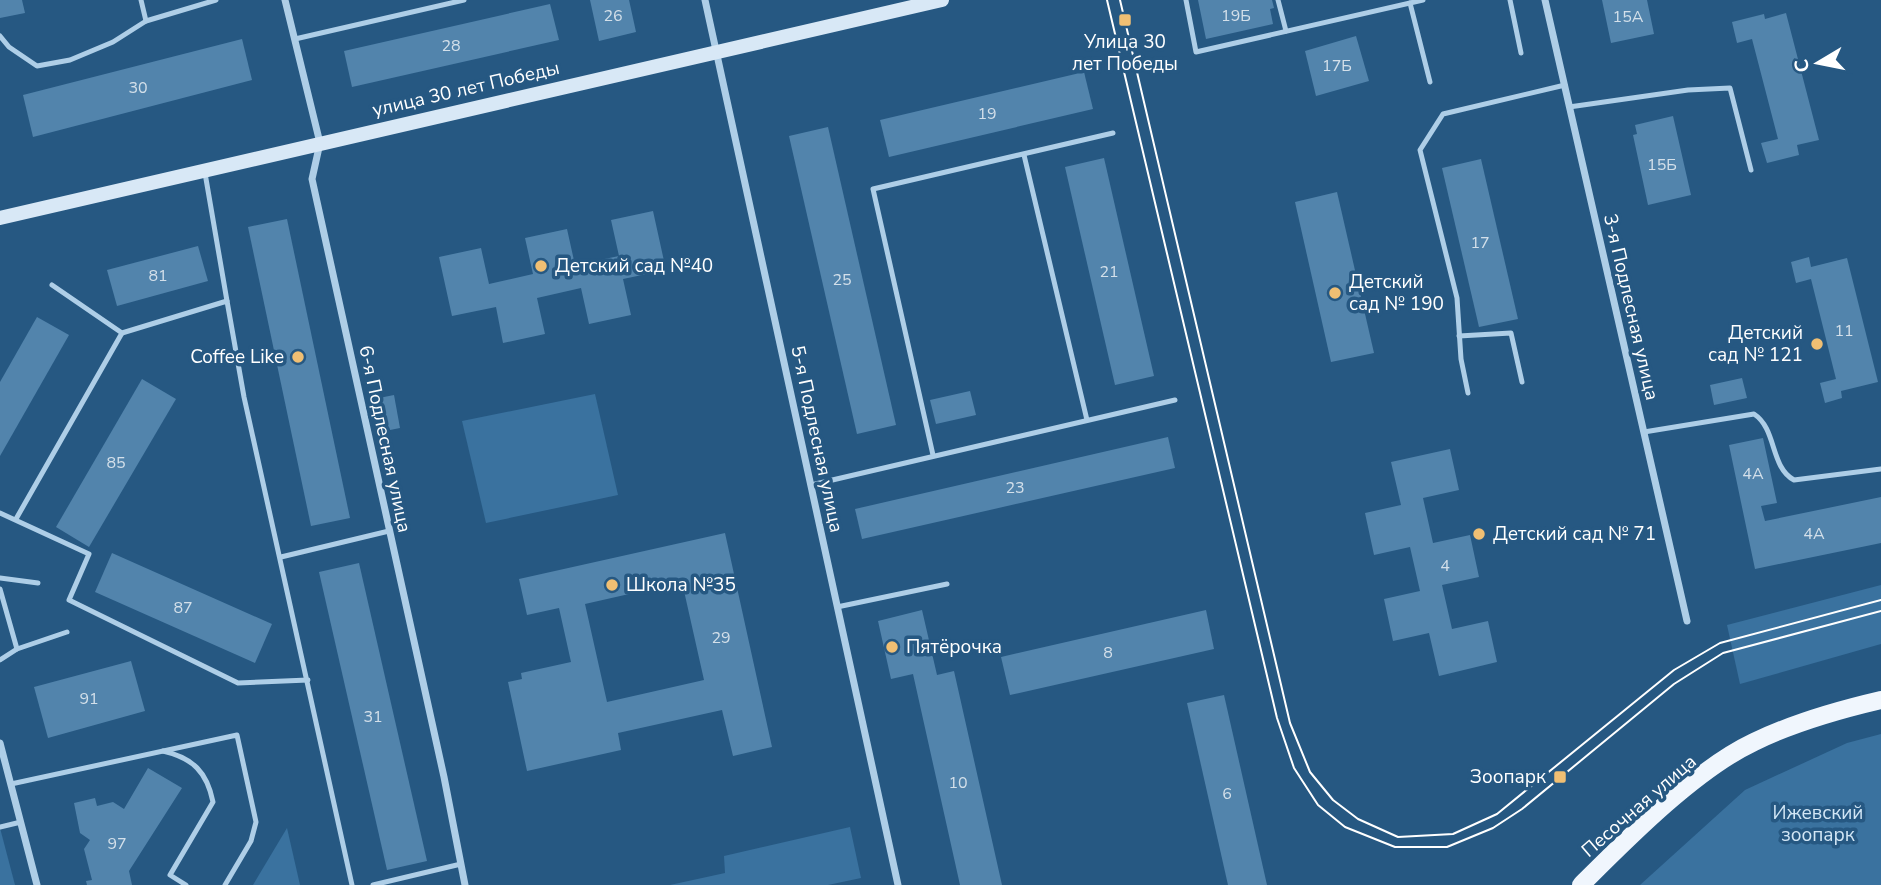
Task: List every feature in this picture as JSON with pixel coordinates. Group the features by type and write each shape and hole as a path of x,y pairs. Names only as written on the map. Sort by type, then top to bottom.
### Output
{"main road":[{"name":"улица 30 лет Победы","path":"0,218 942,0"},
{"name":"Песочная улица","path":"1581,885 1662,808 1753,743 1829,712 1881,700"}],"street":[{"name":"6-я Подлесная улица","path":"285,0 320,143 312,179 465,885"},
{"name":"5-я Подлесная улица","path":"705,0 898,885"},
{"name":"3-я Подлесная улица","path":"1545,0 1687,621"},
{"path":"0,743 37,885"}],"lane":[{"path":"141,0 146,20"},
{"path":"0,36 9,47 37,66 70,60 113,41 146,20 216,0"},
{"path":"295,39 464,0"},
{"path":"1186,0 1196,52 1423,0"},
{"path":"1278,0 1286,31"},
{"path":"1510,0 1521,53"},
{"path":"1410,3 1430,82"},
{"path":"1468,393 1459,336 1457,298 1420,150 1443,114 1565,85"},
{"path":"1569,107 1688,90 1730,88 1751,170"},
{"path":"933,456 873,189 1114,133"},
{"path":"1024,155 1087,420"},
{"path":"204,169 244,397 352,885"},
{"path":"52,285 121,333"},
{"path":"16,519 121,333 227,300"},
{"path":"1459,336 1511,333 1522,382"},
{"path":"811,485 1175,400"},
{"path":"1644,432 1754,414 1766,426 1783,471 1794,480 1881,469"},
{"path":"0,513 89,555 69,600 238,683 308,680"},
{"path":"281,557 389,531"},
{"path":"0,578 38,583"},
{"path":"837,607 947,584"},
{"path":"0,589 17,649"},
{"path":"0,660 17,649 67,632"},
{"path":"11,784 237,735 256,822 251,841 225,885"},
{"path":"160,750 185,757 209,781 213,802 170,875 186,885"},
{"path":"0,827 21,822"},
{"path":"373,885 461,864"}],"green space":[{"path":"595,394 618,495 486,523 462,421"},
{"path":"1881,585 1881,644 1740,684 1727,625"},
{"name":"Ижевский зоопарк","path":"1881,734 1881,885 1640,885 1745,790 1847,743"},
{"path":"850,827 861,878 828,885 670,885 725,873 724,856"},
{"path":"0,828 15,885 0,885"},
{"path":"287,828 300,885 253,885"}],"building":[{"path":"0,0 22,0 25,13 0,18"},
{"path":"590,0 629,0 636,32 599,41"},
{"path":"1198,0 1272,0 1274,8 1270,9 1273,24 1206,39"},
{"path":"1602,0 1647,0 1654,34 1611,43"},
{"path":"550,4 559,40 352,87 344,51"},
{"path":"1786,13 1819,140 1797,145 1799,155 1767,163 1761,143 1778,139 1752,39 1737,43 1732,22 1764,14 1765,19"},
{"path":"1356,36 1369,81 1316,96 1305,51"},
{"path":"242,39 252,80 33,137 23,95"},
{"path":"1084,72 1093,109 889,157 880,120"},
{"path":"1673,116 1691,195 1648,205 1633,135 1637,134 1635,125"},
{"path":"828,127 896,425 857,434 789,136"},
{"path":"1104,158 1154,376 1115,385 1065,167"},
{"path":"1481,159 1518,319 1479,327 1442,168"},
{"path":"1337,192 1374,353 1331,362 1295,202"},
{"path":"653,211 666,270 623,279 631,315 589,324 581,288 537,298 545,334 503,343 496,307 452,316 439,257 481,248 489,284 533,274 525,238 567,229 575,265 619,256 611,220"},
{"path":"287,219 350,518 311,526 248,227"},
{"path":"198,246 208,281 117,306 107,270"},
{"path":"1809,257 1811,267 1847,258 1878,382 1841,391 1842,398 1825,403 1820,383 1836,379 1811,279 1796,283 1791,262"},
{"path":"37,317 69,335 0,456 0,382"},
{"path":"1742,378 1747,398 1714,405 1710,385"},
{"path":"142,379 176,399 89,547 56,527"},
{"path":"970,391 976,415 936,424 930,400"},
{"path":"394,395 400,428 380,432 374,399"},
{"path":"1168,437 1175,468 862,539 855,509"},
{"path":"1763,438 1777,503 1761,506 1765,521 1881,497 1881,543 1755,569 1729,445"},
{"path":"1450,449 1459,490 1423,498 1433,543 1470,535 1479,577 1442,585 1452,629 1488,621 1497,662 1439,676 1429,633 1393,641 1384,599 1420,591 1410,547 1374,555 1365,513 1401,505 1391,462"},
{"path":"725,533 772,747 733,756 722,710 618,733 621,750 527,771 508,682 522,679 521,673 571,662 559,608 527,615 519,579","holes":["682,582 704,680 607,702 585,604"]},
{"path":"112,553 272,624 255,663 95,592"},
{"path":"359,563 427,861 387,870 319,572"},
{"path":"922,610 937,675 954,671 1002,885 960,885 913,674 891,679 878,621"},
{"path":"1206,610 1214,649 1010,695 1001,657"},
{"path":"131,661 145,711 48,738 34,687"},
{"path":"1224,695 1267,885 1228,885 1187,703"},
{"path":"148,768 182,788 129,871 132,885 87,885 86,881 92,880 84,849 90,840 80,833 74,803 95,798 97,806 113,802 124,809"}],"tram line":[{"path":"1107,0 1277,718 1294,768 1318,805 1345,827 1395,847 1447,847 1493,828 1522,809 1674,684 1723,653 1881,611"},
{"path":"1120,0 1290,723 1310,772 1333,800 1358,819 1398,837 1453,834 1497,814 1674,670 1720,643 1881,600"}],"place":[{"name":"Улица 30 лет Победы","path":"1125,20"},
{"name":"Детский сад №40","path":"541,266"},
{"name":"Детский сад № 190","path":"1335,293"},
{"name":"Детский сад № 121","path":"1817,344"},
{"name":"Coffee Like","path":"298,357"},
{"name":"Детский сад № 71","path":"1479,534"},
{"name":"Школа №35","path":"612,585"},
{"name":"Пятёрочка","path":"892,647"},
{"name":"Зоопарк","path":"1560,777"}]}
